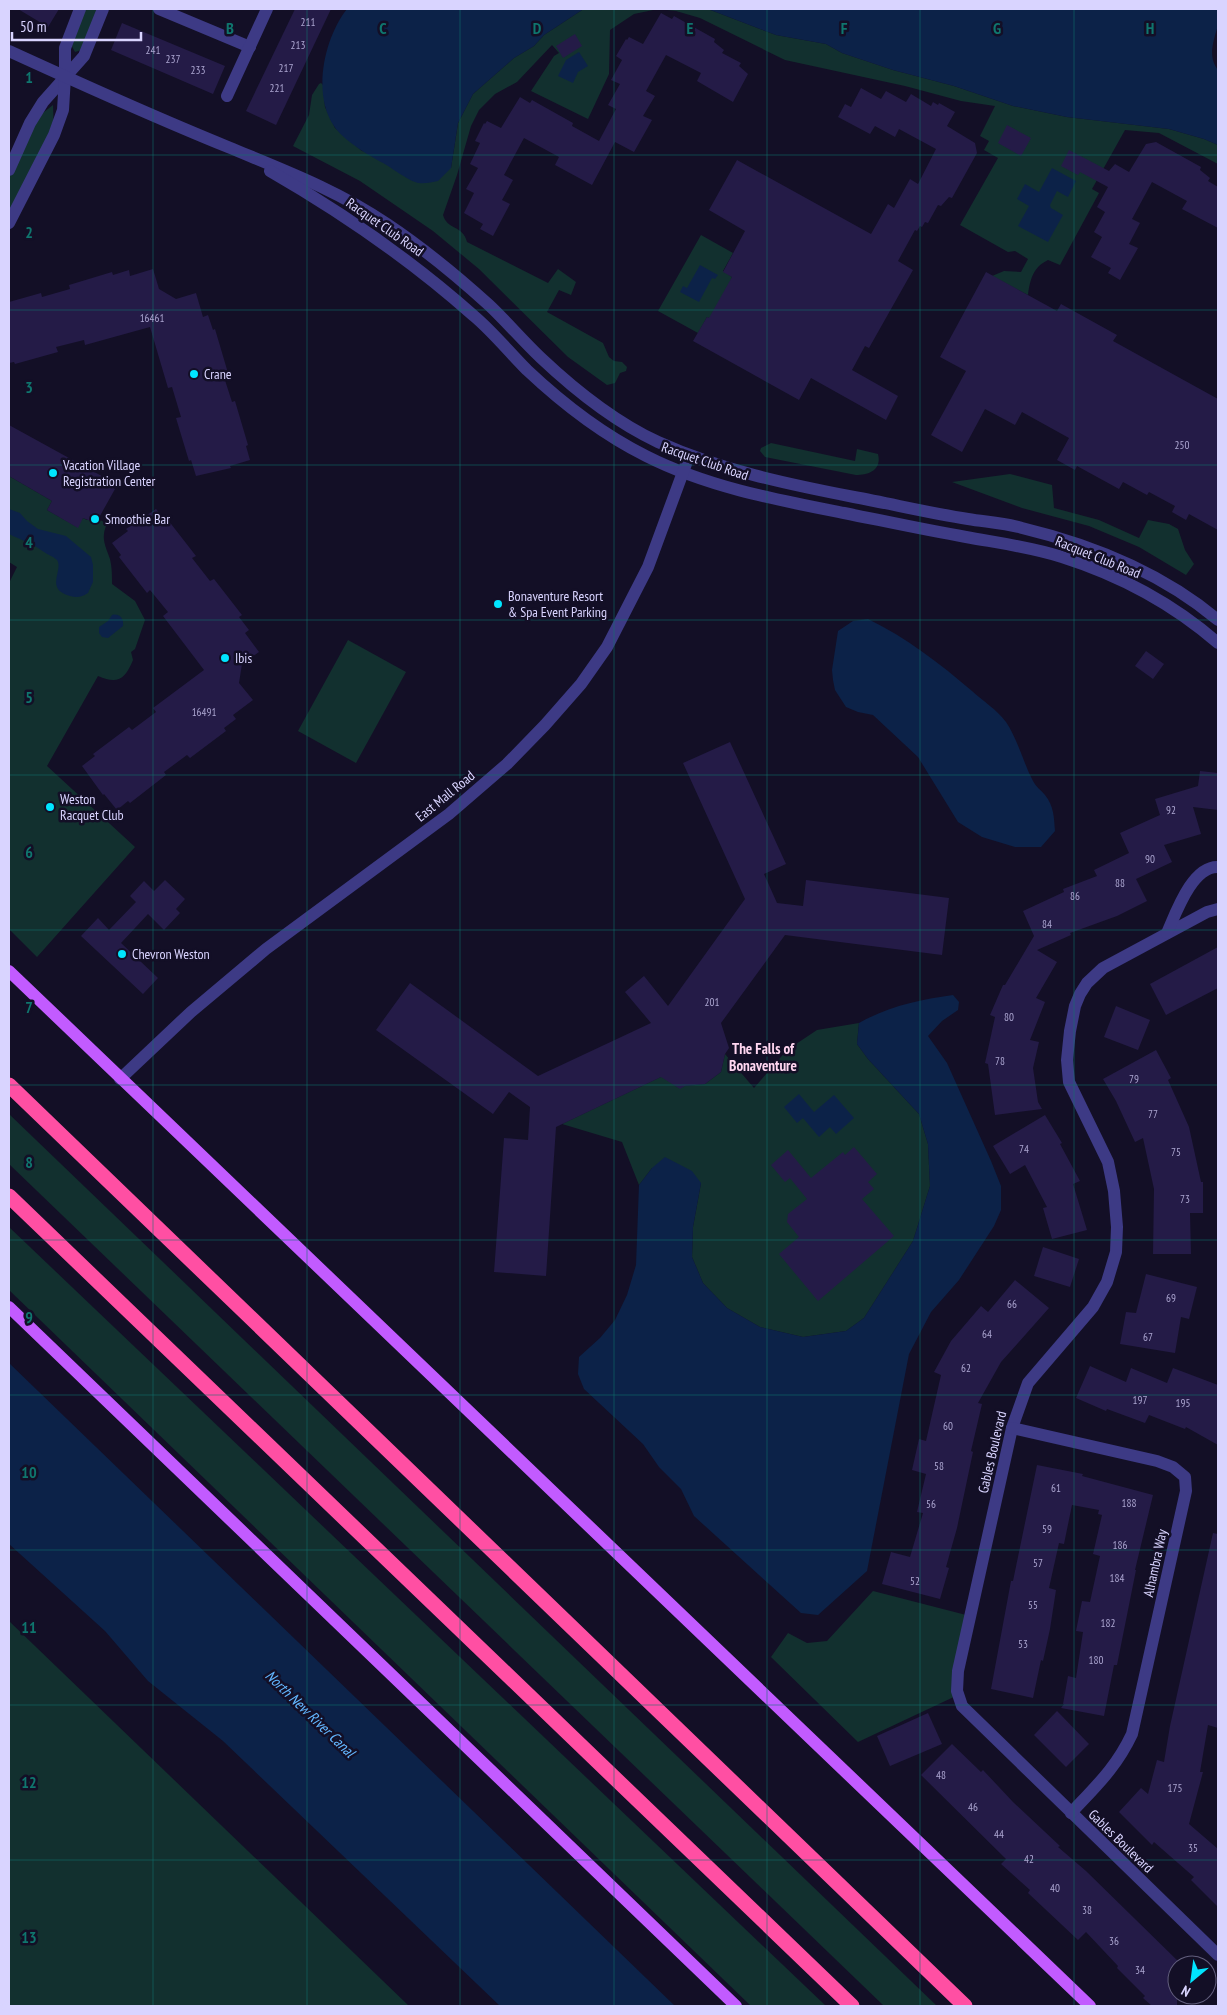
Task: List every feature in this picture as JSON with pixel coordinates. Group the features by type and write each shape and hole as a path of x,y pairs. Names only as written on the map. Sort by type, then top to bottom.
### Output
{"highway":[{"path":"9,1085 965,2006"},
{"path":"9,1196 852,2006"}],"main road":[{"path":"9,971 1090,2006"},
{"path":"9,1306 736,2006"}],"street":[{"path":"9,223 54,135 63,110 65,48 80,9"},
{"path":"9,170 30,123 44,102 84,56 103,9"},
{"path":"159,9 250,47"},
{"path":"227,96 267,9"},
{"name":"Racquet Club Road","path":"9,44 65,77"},
{"name":"Racquet Club Road","path":"9,51 65,77 282,168 339,194 385,223 442,264 489,306 541,358 581,393 653,440 689,455 747,474 969,519 1019,527 1069,540 1126,562 1176,589 1218,620"},
{"name":"Racquet Club Road","path":"226,146 312,195 431,278 477,318 528,371 570,407 602,430 645,456 683,472 742,491 791,503 966,537 1015,544 1063,557 1119,578 1166,605 1201,628 1218,643"},
{"name":"East Mall Road","path":"120,1078 191,1012 266,949 449,814 507,764 545,725 581,684 608,647 648,567 689,455"},
{"path":"1167,933 1192,884 1204,870 1218,867"},
{"name":"Gables Boulevard","path":"1218,909 1208,912 1167,933 1094,974 1080,994 1075,1006 1066,1060 1069,1082 1108,1162 1114,1191 1117,1227 1116,1252 1107,1282 1093,1307 1028,1383 1020,1401 1012,1428 958,1671 956,1690 962,1706 1218,1955"},
{"name":"Alhambra Way","path":"1012,1428 1157,1461 1172,1467 1184,1477 1186,1491 1132,1734 1122,1756 1109,1773 1071,1813"}],"green space":[{"path":"80,9 103,9 88,48 75,52 68,39"},
{"path":"658,9 634,14 610,30 609,74 588,119 531,91 554,56 559,53 552,45 517,82 495,94 479,110 471,126 443,215 448,223 462,233 467,242 548,283 558,269 576,282 571,295 559,290 547,312 603,343 609,357 614,361 622,362 627,367 626,371 620,373 615,383 607,385 568,357 479,269 433,231 360,181 293,146 309,115 312,95 321,83 323,85 325,107 335,128 362,151 451,168 458,123 473,94 514,58 534,46 544,35 582,10"},
{"path":"658,9 708,9 776,35 826,44 842,53 893,70 954,86 1013,106 1067,117 1169,129 1218,145 1218,164 1159,133 1125,130 1092,189 1099,193 1060,265 1048,260 1039,266 1031,279 1028,295 992,276 1004,271 1021,272 1028,259 1015,251 1008,252 960,225 998,158 984,150 989,141 980,136 995,106 961,101 905,86 785,60 700,18 676,11"},
{"path":"53,105 54,135 9,223 9,170 30,123"},
{"path":"701,235 733,253 723,271 732,277 716,322 707,317 698,333 658,311"},
{"path":"771,443 855,461 857,449 878,454 879,459 876,468 870,473 856,475 765,457 760,451 761,448"},
{"path":"1010,474 1052,485 1054,508 1099,520 1139,538 1148,520 1169,524 1178,529 1185,550 1194,564 1186,575 1139,547 1089,526 1022,508 952,482"},
{"path":"9,476 52,501 47,510 77,527 83,518 87,520 97,518 107,524 104,538 111,562 112,584 135,601 145,620 135,649 131,652 133,660 127,672 120,679 116,680 98,676 47,766 135,847 37,957 9,929 9,583 17,567 9,562"},
{"path":"348,640 406,672 356,763 298,731"},
{"path":"859,1023 857,1044 868,1059 919,1114 928,1144 930,1186 913,1241 864,1318 846,1331 803,1337 760,1327 727,1308 703,1283 692,1257 693,1227 701,1183 652,1168 639,1185 622,1142 562,1124 667,1074 685,1086 705,1084 721,1072 725,1054 754,1088 787,1050 817,1030"},
{"path":"9,1114 937,2006 884,2006 9,1164"},
{"path":"9,1227 826,2006 751,2006 9,1290"},
{"path":"873,1591 970,1616 958,1695 858,1742 771,1657 788,1633 807,1643 827,1641"},
{"path":"9,1621 409,2006 9,2006"}],"water":[{"path":"347,9 591,9 582,10 544,35 534,46 514,58 473,94 458,123 451,168 438,181 419,183 406,178 356,147 343,137 327,113 322,83 327,50 332,35"},
{"path":"708,9 1218,9 1218,23 1212,54 1218,70 1218,145 1169,129 1067,117 1013,106 954,86 893,70 842,53 826,44 776,35"},
{"path":"579,52 588,66 578,72 573,83 558,76 566,60"},
{"path":"1052,168 1076,181 1068,197 1057,191 1050,205 1051,208 1063,215 1048,242 1018,226 1029,206 1017,199 1025,184 1039,192"},
{"path":"700,265 718,275 715,279 712,278 699,302 680,292 683,286 687,288"},
{"path":"9,509 20,513 38,529 66,536 91,557 93,582 88,593 79,597 73,597 62,593 58,589 56,579 59,564 57,560 35,546 9,534"},
{"path":"112,615 121,617 123,626 108,638 102,637 99,633 99,627 108,621"},
{"path":"868,619 896,634 935,661 994,709 1006,722 1033,781 1048,799 1052,808 1055,831 1041,847 1015,847 982,837 958,822 918,757 873,715 846,707 835,690 833,680 832,670 838,631 853,621"},
{"path":"953,995 959,1002 958,1010 942,1021 928,1036 947,1063 991,1161 1001,1186 1001,1210 994,1226 959,1280 931,1312 909,1354 867,1571 818,1615 801,1613 694,1516 681,1489 659,1467 643,1444 584,1389 578,1374 579,1357 600,1338 615,1320 627,1295 636,1265 639,1185 652,1168 665,1157 692,1171 701,1183 693,1227 692,1257 703,1283 727,1308 760,1327 803,1337 846,1331 864,1318 913,1241 930,1186 928,1144 919,1114 868,1059 857,1044 859,1023 904,1004"},
{"path":"799,1094 814,1112 834,1095 854,1118 836,1134 830,1127 819,1137 803,1118 797,1123 784,1107"},
{"name":"North New River Canal","path":"9,1363 675,2006 500,2006 223,1741 148,1681 105,1631 9,1544"}],"building":[{"path":"18,9 59,9 48,27"},
{"path":"295,9 331,9 276,125 246,111"},
{"path":"661,13 672,19 674,16 715,39 714,42 724,50 722,53 741,63 739,66 748,74 733,102 697,81 701,73 666,55 646,91 655,96 643,116 652,120 634,152 615,142 592,185 555,165 559,157 524,138 504,175 513,180 502,200 510,204 493,236 480,229 483,224 464,213 474,193 466,189 478,168 470,164 480,143 475,141 484,123 487,121 501,128 520,97 530,103 532,100 573,123 572,126 599,141 616,109 608,105 620,84 611,80 622,60 616,56 629,37 643,44"},
{"path":"122,23 225,66 213,94 111,50"},
{"path":"575,34 582,46 563,58 556,46"},
{"path":"861,88 881,99 886,91 906,102 911,94 931,106 933,102 938,105 939,103 955,112 947,126 975,143 977,153 952,198 949,197 941,206 938,205 928,223 925,222 917,231 915,230 898,261 913,270 869,348 865,346 852,370 898,396 886,420 811,378 799,400 693,341 707,317 709,318 732,277 723,272 745,231 709,210 737,160 871,234 888,204 894,208 910,179 918,184 936,149 899,129 895,137 875,126 870,134 838,117 845,104 851,107"},
{"path":"1007,125 1031,138 1021,156 998,143"},
{"path":"1156,142 1201,167 1200,170 1210,178 1208,181 1218,187 1218,228 1182,209 1187,201 1152,182 1132,219 1140,223 1129,244 1138,248 1120,280 1108,273 1111,268 1091,257 1102,237 1094,232 1105,212 1097,207 1108,187 1080,172 1078,175 1061,166 1069,150 1109,171 1115,164 1129,172 1146,144"},
{"name":"Crane","path":"153,269 159,289 176,299 196,293 203,317 208,315 213,330 215,329 228,373 223,374 232,402 235,401 248,445 246,446 250,460 230,466 231,468 196,476 191,460 189,461 176,418 181,417 172,387 168,388 150,327 85,345 84,340 56,347 58,352 15,364 14,362 9,363 9,302 41,293 42,297 70,289 69,285 112,272 113,275 129,270 130,276"},
{"path":"986,272 1057,311 1061,304 1117,335 1113,341 1218,399 1218,530 1189,514 1186,520 1172,512 1175,506 1149,492 1147,495 1123,482 1119,489 1077,466 1075,470 1057,460 1069,438 1022,412 1015,425 985,409 962,452 931,435 966,371 940,357"},
{"name":"Vacation Village Registration Center","path":"9,425 109,480 107,485 115,489 96,523 83,518 78,528 47,510 52,501 9,476"},
{"name":"Ibis","path":"156,509 166,521 168,520 196,556 192,558 210,581 214,579 242,615 239,617 249,630 245,633 259,652 242,664 239,683 253,700 233,715 236,719 224,728 226,731 190,758 187,755 164,772 166,775 130,803 128,801 117,810 103,795 82,766 95,756 93,754 129,727 132,730 156,712 153,708 204,670 163,616 168,612 150,590 147,593 119,557 121,555 112,543 128,531 126,529"},
{"path":"1146,651 1164,664 1153,679 1135,666"},
{"path":"730,742 786,864 764,874 777,903 803,906 806,880 949,898 942,955 785,935 721,1023 729,1048 725,1054 721,1072 705,1084 685,1086 680,1089 661,1077 556,1127 546,1276 494,1272 504,1138 528,1140 530,1107 509,1092 493,1114 376,1030 410,983 538,1076 651,1023 625,992 644,976 668,1006 745,899 683,763"},
{"path":"1200,771 1218,773 1218,810 1193,807 1201,834 1164,845 1172,862 1136,879 1147,901 1117,916 1070,933 1071,935 1037,950 1057,962 1036,998 1045,1002 1030,1040 1039,1042 1033,1068 1038,1102 1042,1109 995,1115 988,1064 985,1063 995,1017 990,1015 1003,985 1005,985 1034,936 1023,911 1064,892 1063,889 1097,876 1094,870 1129,853 1120,833 1160,815 1155,799 1198,786"},
{"path":"165,880 185,899 176,909 180,913 164,930 148,914 121,943 158,978 143,994 81,936 98,918 109,930 136,902 130,896 144,881 154,891"},
{"path":"1218,947 1218,988 1166,1015 1150,984"},
{"path":"1116,1006 1150,1020 1138,1050 1104,1037"},
{"path":"1156,1050 1171,1078 1168,1080 1189,1127 1201,1182 1203,1182 1203,1213 1190,1213 1191,1254 1153,1254 1154,1189 1143,1138 1135,1142 1116,1101 1103,1079"},
{"path":"1045,1115 1062,1143 1060,1144 1080,1181 1073,1184 1087,1230 1052,1239 1043,1208 1047,1207 1025,1165 1010,1174 993,1146"},
{"path":"854,1147 877,1174 868,1182 874,1189 862,1199 894,1236 818,1301 779,1254 799,1237 787,1222 788,1214 807,1199 790,1178 785,1182 771,1165 788,1150 811,1178 843,1152 845,1155"},
{"path":"1043,1247 1079,1259 1070,1287 1034,1276"},
{"path":"1146,1274 1197,1287 1189,1319 1181,1317 1175,1353 1120,1344 1126,1312 1136,1313"},
{"path":"1015,1280 1049,1308 1001,1362 978,1403 982,1404 971,1451 973,1452 957,1528 946,1567 949,1568 940,1599 882,1584 891,1552 910,1557 923,1513 917,1512 926,1474 912,1470 919,1439 926,1441 941,1375 934,1372 951,1341 981,1306 988,1312"},
{"path":"1090,1366 1126,1382 1131,1368 1167,1383 1173,1368 1218,1385 1218,1445 1186,1427 1185,1429 1149,1415 1145,1423 1107,1409 1106,1411 1076,1398"},
{"path":"1037,1465 1083,1474 1082,1476 1153,1495 1135,1570 1117,1665 1114,1665 1104,1716 1061,1708 1064,1704 1068,1676 1076,1678 1083,1632 1076,1631 1082,1601 1090,1602 1100,1556 1093,1554 1102,1515 1098,1514 1099,1510 1072,1505 1064,1544 1059,1543 1049,1588 1056,1590 1050,1629 1033,1698 991,1689 1011,1581 1013,1581"},
{"path":"1213,1533 1218,1534 1218,1728 1208,1725 1200,1772 1203,1772 1189,1824 1218,1849 1218,1907 1191,1880 1194,1877 1154,1842 1152,1845 1119,1812 1141,1788 1148,1794 1157,1760 1164,1762 1170,1726"},
{"path":"1057,1711 1089,1744 1066,1767 1034,1735"},
{"path":"928,1713 942,1744 890,1766 877,1736"},
{"path":"952,1744 981,1772 983,1770 1013,1802 1060,1846 1058,1847 1086,1871 1172,1955 1167,1955 1167,2005 1177,2006 1152,2006 1086,1932 1078,1940 1028,1893 1030,1890 1001,1864 1006,1859 921,1775"}],"place":[{"name":"Crane","path":"194,374"},
{"name":"Vacation Village Registration Center","path":"53,473"},
{"name":"Smoothie Bar","path":"95,519"},
{"name":"Bonaventure Resort & Spa Event Parking","path":"498,604"},
{"name":"Ibis","path":"225,658"},
{"name":"Weston Racquet Club","path":"50,807"},
{"name":"Chevron Weston","path":"122,954"}],"district":[{"name":"The Falls of Bonaventure","path":"763,1058"}]}
